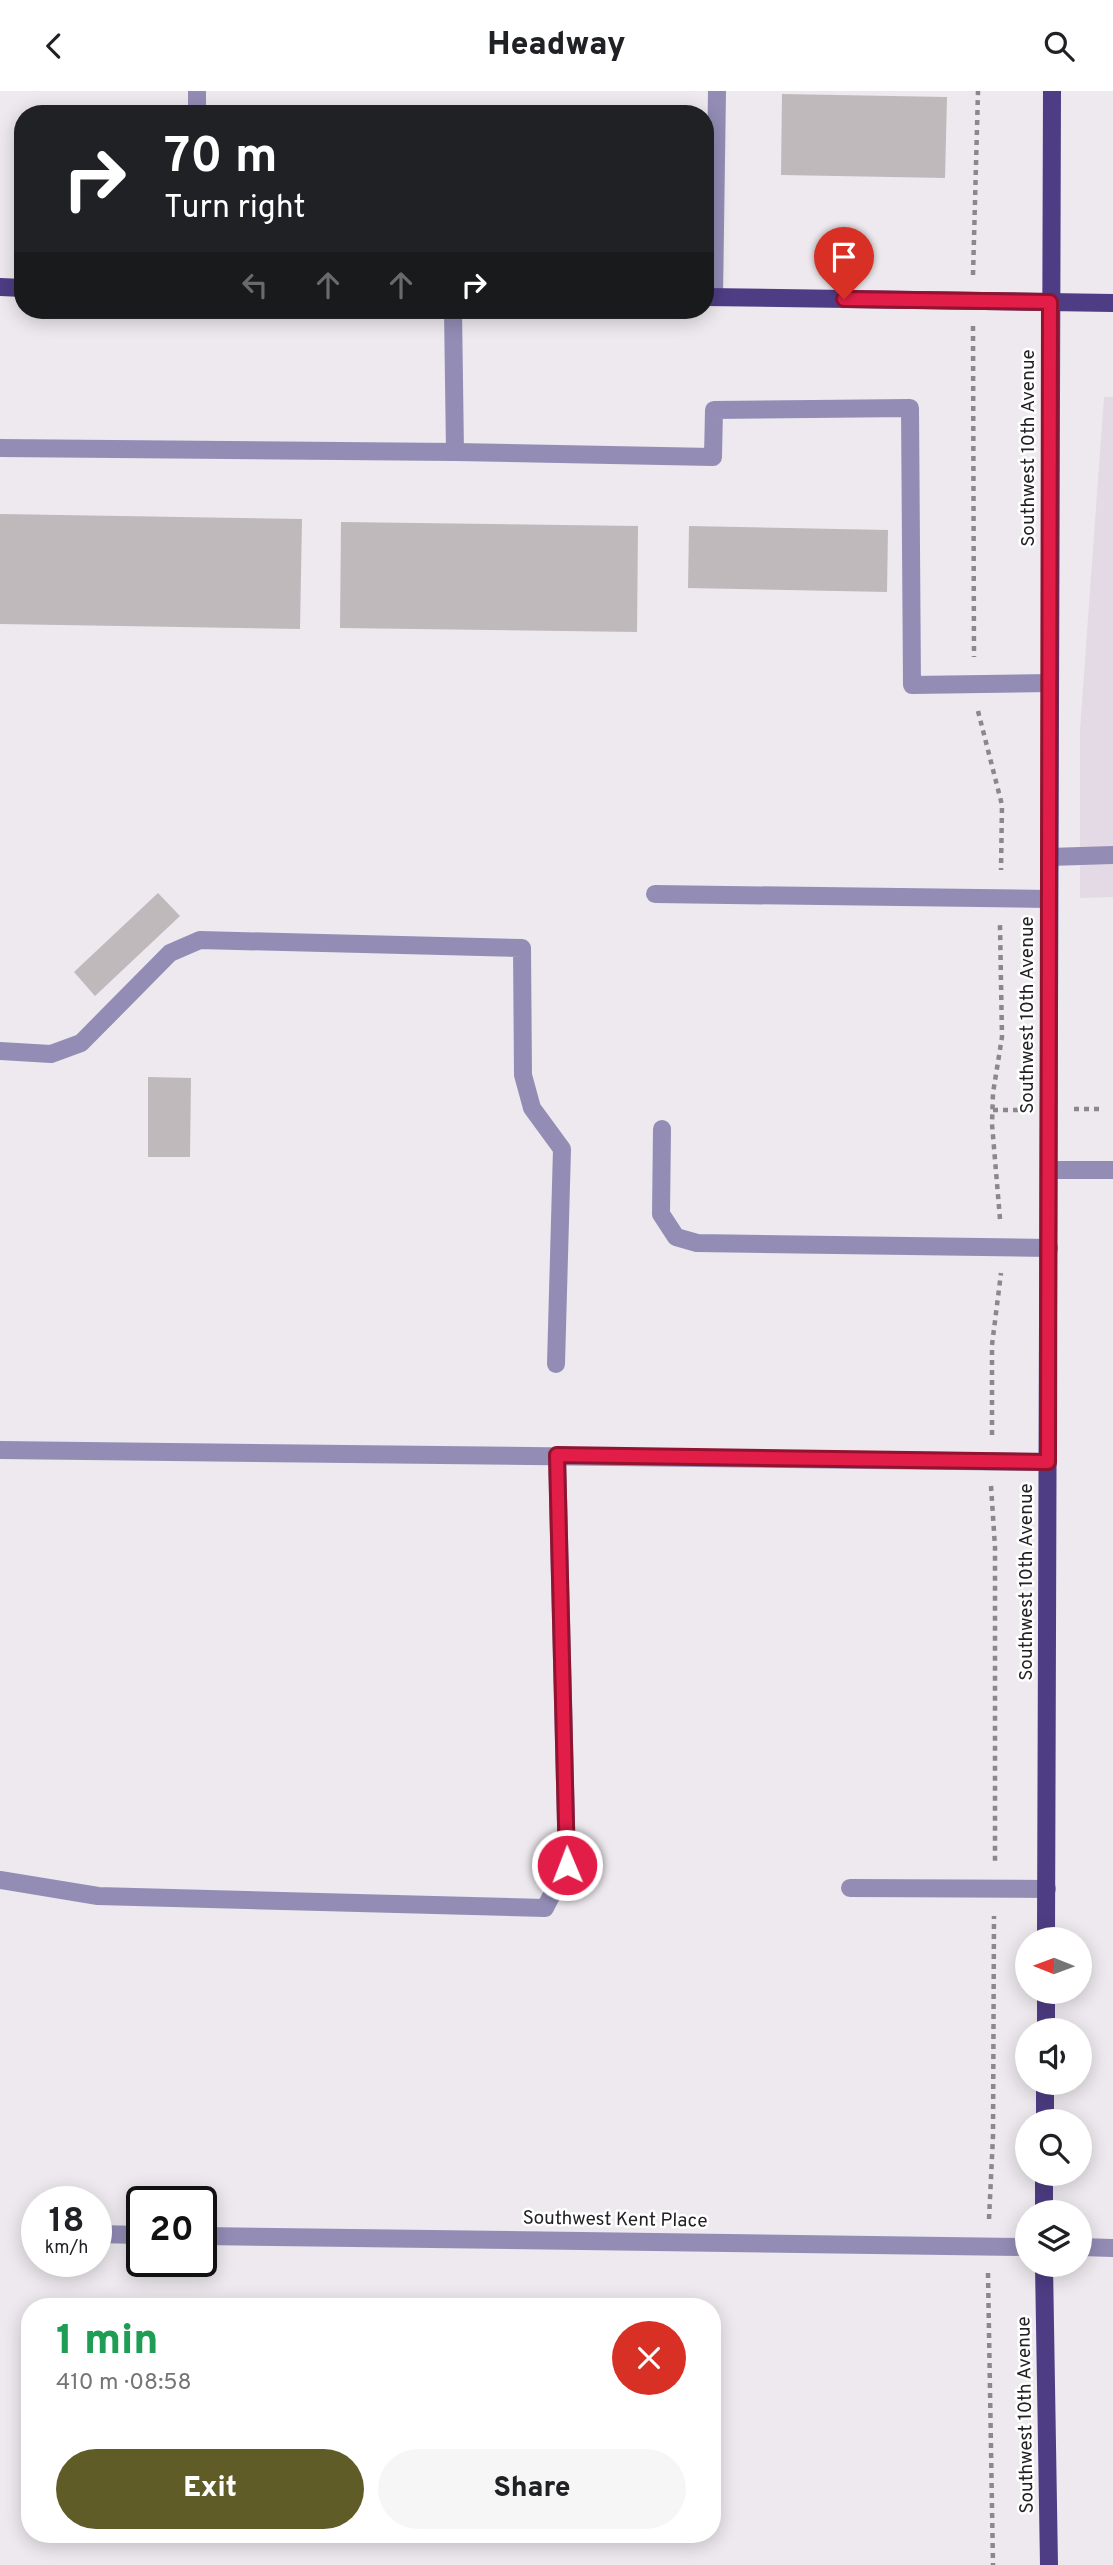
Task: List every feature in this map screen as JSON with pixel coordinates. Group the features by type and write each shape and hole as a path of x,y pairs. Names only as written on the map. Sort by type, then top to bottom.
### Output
{"main road":[{"name":"Southwest 10th Avenue","path":"1046,1927 1052,91"},
{"path":"714,297 1113,303"},
{"name":"Southwest 10th Avenue","path":"1044,2277 1049,2565"}],"street":[{"path":"714,179 717,91"},
{"path":"453,319 455,451"},
{"path":"0,447 455,451 713,457 714,410 910,408 912,685 1050,683"},
{"path":"1049,857 1113,855"},
{"path":"655,894 1049,899"},
{"path":"0,1051 51,1054 81,1043 170,953 200,940 522,948 523,1075 532,1108 562,1149 556,1364"},
{"path":"662,1129 661,1215 676,1237 697,1243 1049,1248"},
{"path":"1049,1170 1113,1170"},
{"path":"0,1450 1048,1462"},
{"path":"0,1880 98,1896 545,1908 567,1865 557,1455"},
{"path":"849,1888 1047,1889"},
{"name":"Southwest Kent Place","path":"217,2236 1015,2247"},
{"path":"1092,2248 1113,2248"}],"path":[{"path":"974,235 978,91"},
{"path":"973,358 976,684 979,720 1002,805 1002,1037 992,1124 1000,1200 1001,1286 992,1345 995,1889 993,2136 989,2207"},
{"path":"988,2281 993,2565"}],"shaded area":[{"path":"1104,397 1113,397 1113,897 1080,898 1080,730"}],"building":[{"path":"782,94 947,97 945,178 781,175"},
{"path":"0,514 302,519 300,629 0,624"},
{"path":"341,522 638,526 637,632 340,628"},
{"path":"689,526 888,530 887,592 688,588"},
{"path":"158,893 180,916 95,996 74,972"},
{"path":"148,1077 191,1078 190,1157 148,1157"}],"route":[{"path":"567,1865 557,1455 1048,1462 1050,302 844,299"}]}
